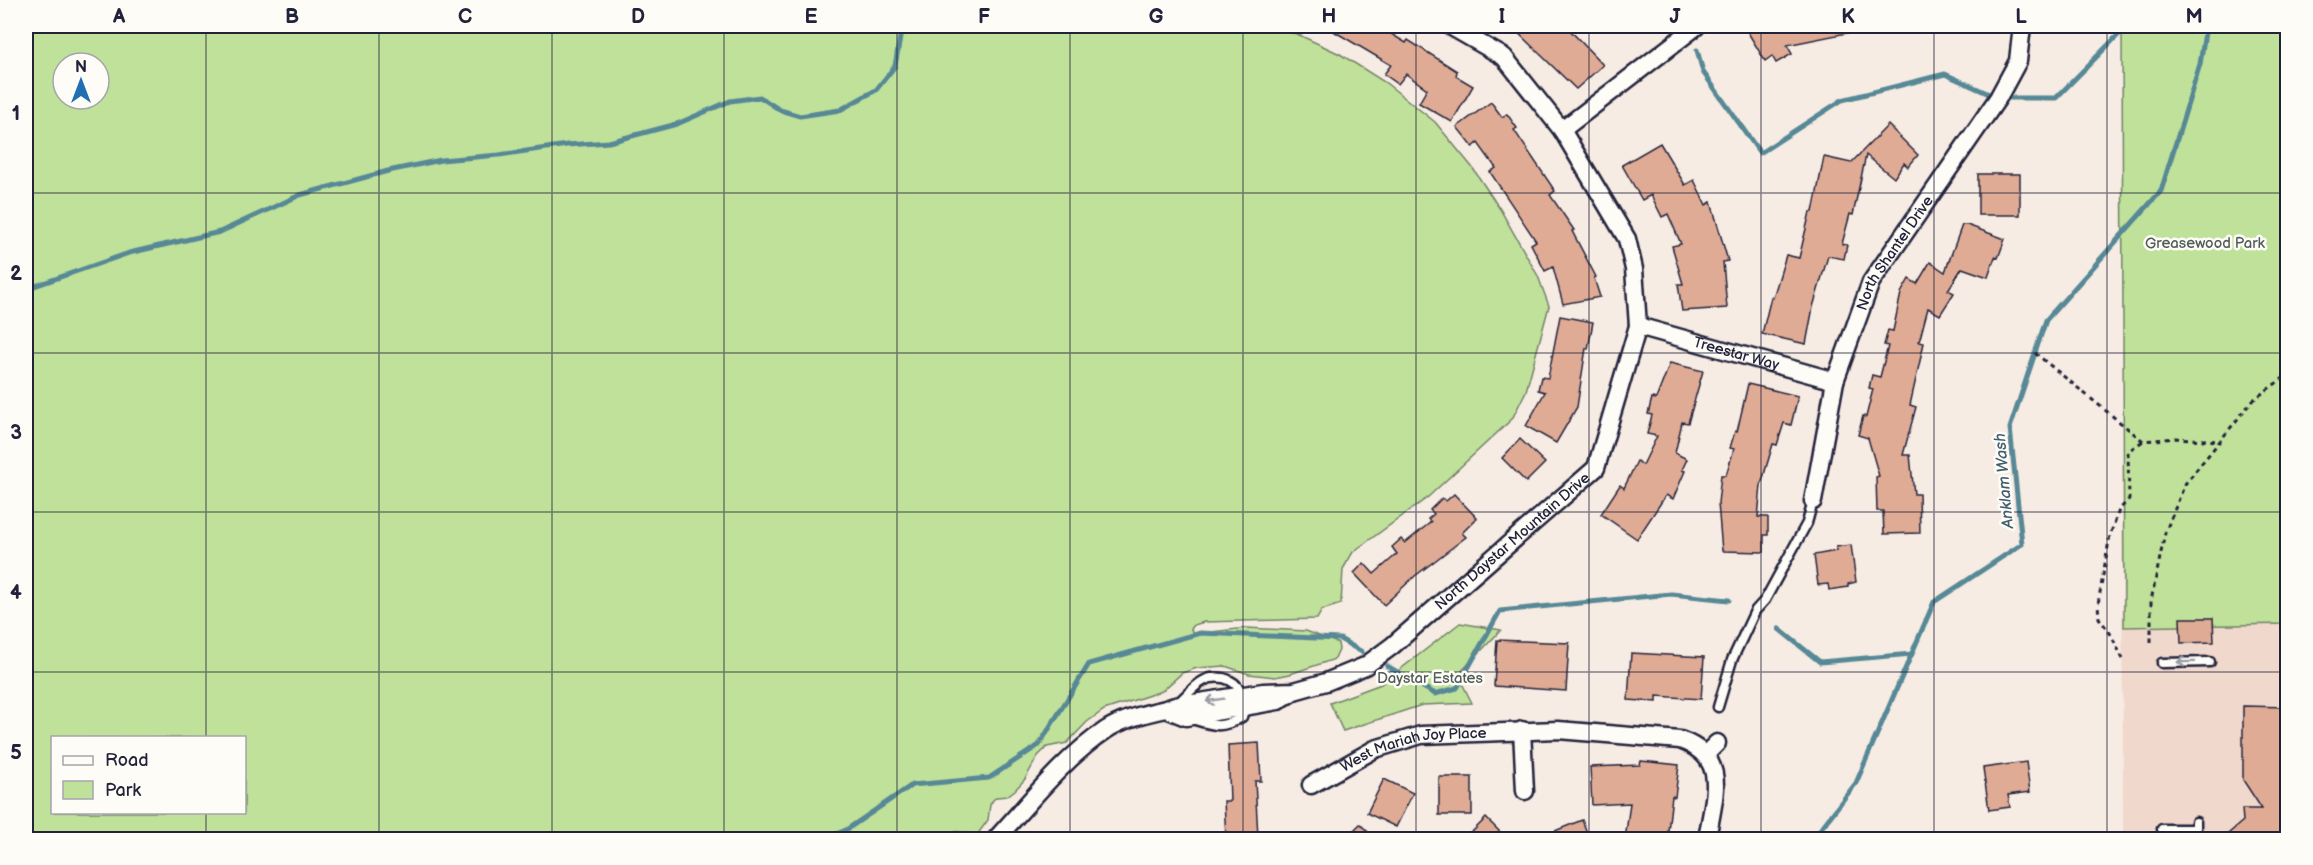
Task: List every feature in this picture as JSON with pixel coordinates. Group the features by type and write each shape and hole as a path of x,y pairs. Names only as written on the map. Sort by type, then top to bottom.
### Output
{"street":[{"name":"North Daystar Mountain Drive","path":"995,840 1070,760 1107,729 1147,713 1245,701 1294,691 1326,682 1365,666 1392,646 1596,468 1638,326 1634,269 1627,239 1562,130 1504,57 1450,26"},
{"path":"1562,130 1697,26"},
{"name":"North Shantel Drive","path":"1813,501 1835,381 1871,282 1998,98 2018,61 2022,26"},
{"name":"Treestar Way","path":"1638,326 1835,381"},
{"path":"1522,730 1525,790"},
{"name":"West Mariah Joy Place","path":"1311,785 1375,749 1401,739 1440,732 1558,730 1680,740 1696,746 1711,748 1715,778 1707,840"}],"lane":[{"path":"1718,707 1732,660 1755,611 1765,600 1807,523 1813,501"},
{"path":"2162,663 2210,662"},
{"path":"1175,711 1211,725 1228,726 1242,717 1245,701"},
{"path":"2162,829 2195,825 2196,840"}],"path":[{"path":"2035,353 2143,441"},
{"path":"2151,642 2151,601 2165,533 2185,484 2253,400 2288,377"},
{"path":"2123,659 2110,633 2099,618 2098,604 2110,535 2119,510 2130,499 2128,451 2143,441 2177,438 2218,441"}],"shaded area":[{"path":"2287,461 2287,839 2123,839 2122,462"}],"green space":[{"path":"26,26 1262,26 1297,34 1340,54 1386,83 1435,122 1472,167 1500,209 1538,276 1549,306 1526,391 1512,419 1427,498 1353,552 1343,569 1341,604 1322,610 1317,619 1204,622 1194,625 1191,629 1193,634 1247,628 1306,631 1338,643 1339,650 1335,659 1275,677 1249,674 1225,666 1197,668 1182,673 1162,691 1104,710 1087,722 1067,743 1047,747 1038,756 1025,779 1015,790 1007,796 993,800 988,820 977,835 956,831 936,840 36,839 26,829"},
{"name":"Greasewood Park","path":"2122,26 2287,26 2287,624 2124,627"},
{"name":"Daystar Estates","path":"1460,623 1501,630 1458,675 1472,703 1422,705 1343,731 1330,703 1381,684"}],"building":[{"path":"1325,26 1378,26 1406,43 1408,40 1457,71 1456,76 1473,86 1452,122 1419,103 1427,89 1406,74 1398,84 1384,74 1391,65"},
{"path":"1511,26 1566,26 1603,65 1576,89"},
{"path":"1744,26 1852,26 1852,32 1787,45 1792,54 1776,63 1772,56 1765,61"},
{"path":"1491,102 1502,117 1507,114 1517,128 1514,130 1555,191 1550,195 1574,230 1572,231 1596,277 1594,278 1600,297 1563,304 1553,267 1545,271 1531,244 1536,241 1490,172 1496,168 1478,143 1473,147 1457,127"},
{"path":"1888,125 1918,155 1908,167 1904,163 1894,178 1866,155 1853,215 1850,214 1842,244 1847,245 1844,259 1828,256 1813,307 1806,344 1762,334 1771,297 1773,298 1786,255 1799,258 1810,212 1813,212 1824,157 1851,163"},
{"path":"1660,143 1685,185 1694,180 1706,205 1711,202 1728,261 1723,262 1727,308 1682,311 1678,284 1683,284 1672,246 1681,244 1668,214 1662,217 1651,195 1642,200 1622,165"},
{"path":"1978,174 2020,174 2020,215 1978,215"},
{"path":"1962,225 2005,239 1988,277 1962,268 1948,290 1954,293 1940,315 1928,308 1919,342 1924,343 1910,405 1916,407 1903,455 1910,455 1914,494 1919,494 1920,533 1884,534 1883,511 1877,511 1876,477 1879,476 1868,438 1858,435 1863,416 1866,417 1873,389 1869,388 1872,375 1880,377 1888,346 1884,345 1888,330 1893,331 1901,293 1909,279 1917,284 1930,262 1945,272"},
{"path":"1560,316 1593,322 1588,349 1586,348 1577,407 1556,443 1526,426 1545,392 1538,390 1541,377 1548,378"},
{"path":"1670,363 1703,371 1688,423 1682,422 1675,453 1687,459 1682,470 1685,471 1673,499 1666,495 1637,539 1601,514 1620,485 1624,488 1637,461 1643,465 1657,436 1647,434 1652,415 1648,414 1652,398 1656,399"},
{"path":"1748,384 1798,396 1791,425 1784,423 1777,445 1773,444 1761,485 1758,517 1768,517 1768,535 1764,535 1764,552 1722,551 1718,503 1721,475 1726,475 1734,449 1730,448 1735,431 1737,432"},
{"path":"1520,439 1545,463 1526,482 1502,458"},
{"path":"1454,494 1477,518 1462,533 1466,537 1415,576 1384,605 1354,573 1364,563 1374,574 1397,554 1392,547 1401,539 1405,543 1431,522 1428,519 1434,514 1430,510 1442,498 1446,501"},
{"path":"1851,545 1856,582 1848,584 1848,587 1829,590 1828,584 1818,585 1814,555 1836,551 1836,547"},
{"path":"2180,618 2213,618 2214,642 2181,643"},
{"path":"1497,640 1569,643 1566,691 1494,686"},
{"path":"1631,653 1704,657 1701,699 1657,696 1657,702 1628,700"},
{"path":"2243,706 2288,707 2288,839 2221,840 2243,821 2242,809 2262,809 2243,780"},
{"path":"1259,743 1261,781 1255,781 1258,837 1226,839 1224,801 1230,801 1228,745"},
{"path":"1641,761 1679,765 1675,797 1672,796 1667,840 1625,840 1630,803 1592,805 1590,767 1640,765"},
{"path":"2026,762 2030,792 2008,795 2010,807 1989,810 1983,768"},
{"path":"1439,777 1472,777 1472,815 1439,815"},
{"path":"1384,779 1413,793 1396,827 1367,813"},
{"path":"1486,818 1508,840 1464,840"},
{"path":"1582,820 1590,840 1535,840 1535,839"},
{"path":"1360,824 1376,840 1344,840"}],"waterway":[{"path":"26,289 129,253 220,232 300,195 388,171 441,160 609,142 677,124 730,101 760,97 780,110 800,116 840,110 876,90 895,66 902,26"},
{"path":"1697,50 1703,72 1760,153 1842,100 1945,74 1998,98 2056,98 2127,26"},
{"name":"Anklam Wash","path":"1812,840 1856,783 1934,602 2022,544 2010,428 2046,320 2161,191 2200,64 2206,26"},
{"path":"1387,666 1435,694 1457,688 1500,611 1671,594 1729,600"},
{"path":"1779,629 1820,662 1912,654"},
{"path":"822,840 846,830 912,785 989,778 1039,745 1089,664 1200,633 1340,639 1362,652"}]}
